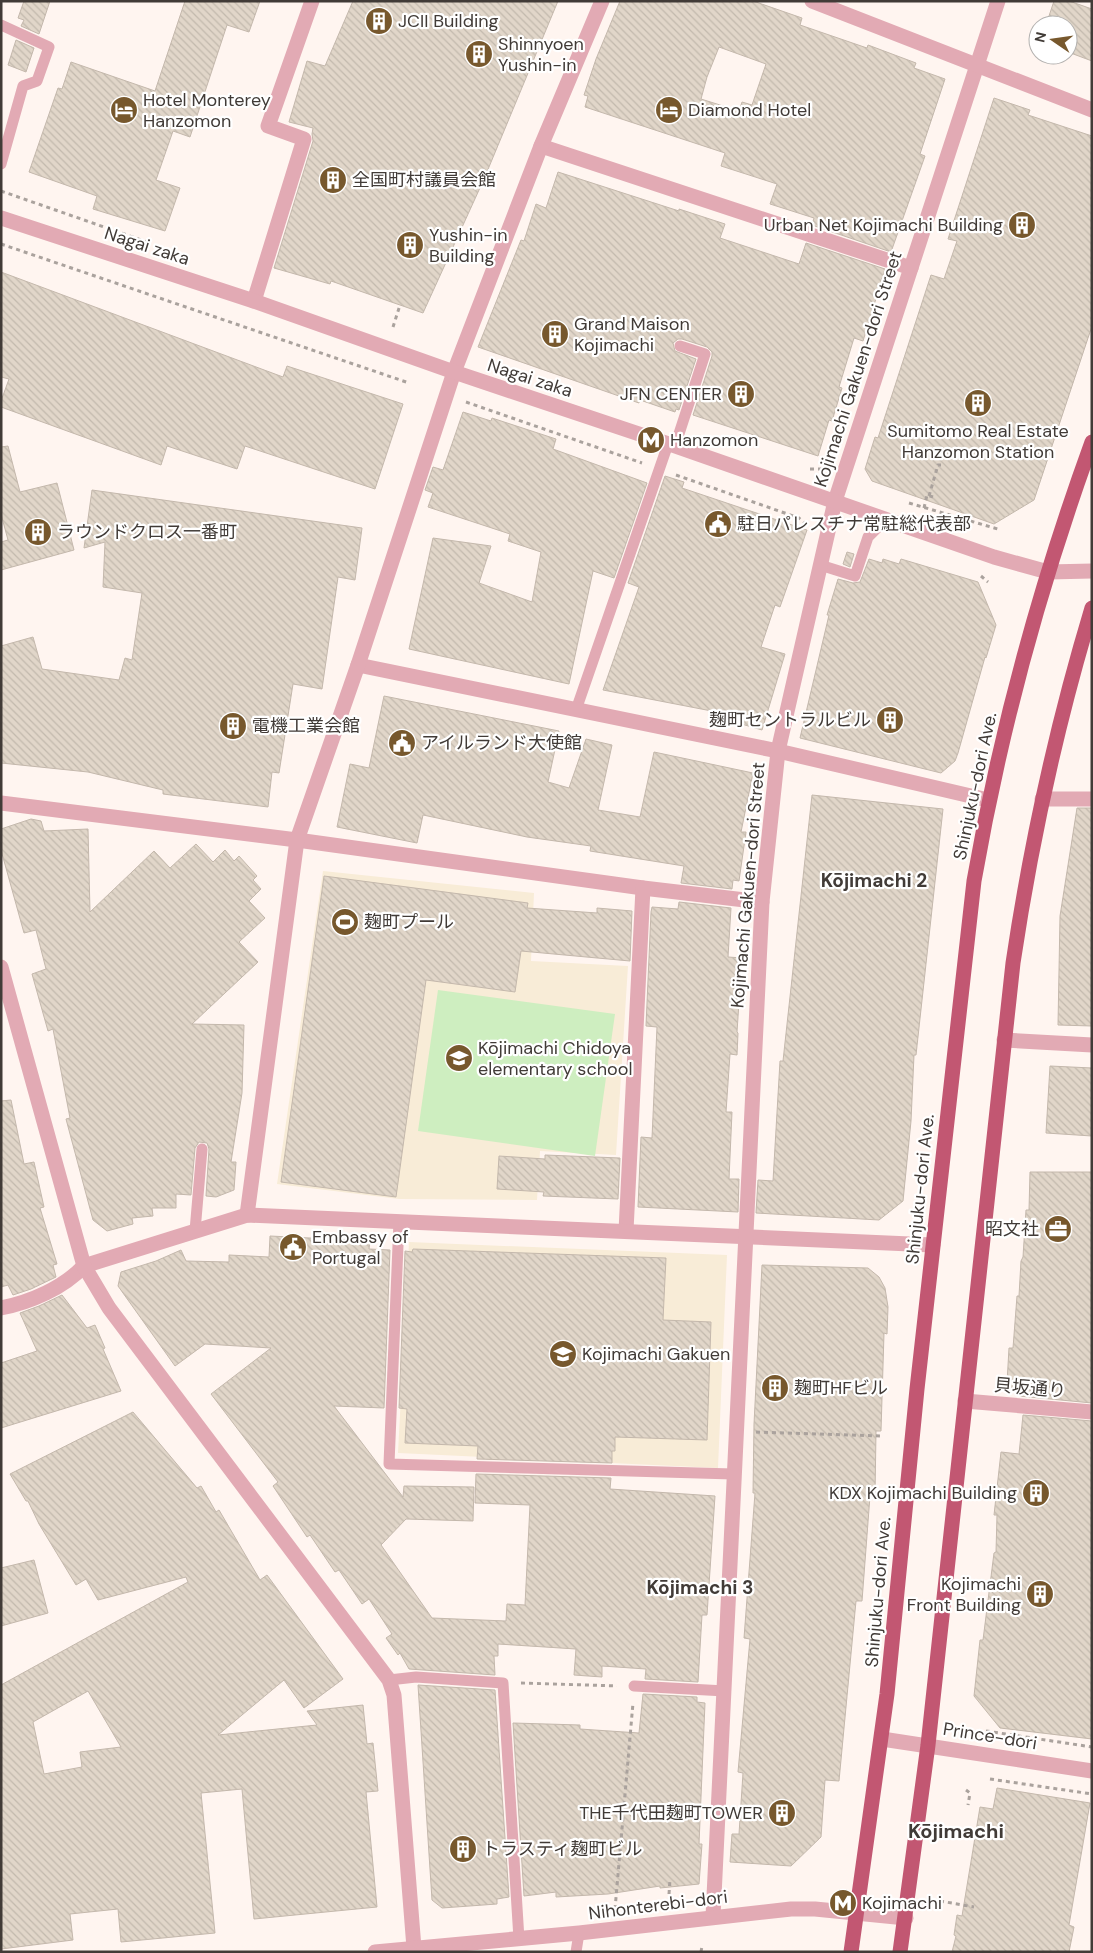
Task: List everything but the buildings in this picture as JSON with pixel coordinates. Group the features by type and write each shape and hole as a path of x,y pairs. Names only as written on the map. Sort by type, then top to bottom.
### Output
{"highway":[{"name":"Shinjuku-dori Ave.","path":"851,1952 882,1738 916,1389 974,881 988,800 1048,572 1066,512 1092,442"},
{"path":"900,1952 928,1745 1004,1040 1025,886 1060,720 1092,608"}],"street":[{"path":"254,301 304,139 268,126 312,1"},
{"path":"247,1215 297,840 358,665 454,372 541,146 602,1"},
{"path":"812,1 1092,110"},
{"name":"Kojimachi Gakuen-dori Street","path":"713,1917 762,902 778,751 835,502 998,1"},
{"path":"541,146 911,268"},
{"name":"Nagai zaka","path":"1,218 254,301 454,372 672,445 994,557 1048,572 1092,571"},
{"path":"358,665 778,751 988,800"},
{"path":"1042,799 1092,799"},
{"path":"1,803 762,902"},
{"path":"626,1230 643,888"},
{"path":"1,967 84,1266 109,1308 389,1680 394,1695 414,1950"},
{"path":"1004,1040 1092,1045"},
{"path":"1,1308 21,1304 72,1278 84,1266 247,1215 626,1230 933,1245"},
{"name":"貝坂通り","path":"965,1401 1092,1412"},
{"name":"Prince-dori","path":"882,1738 1092,1771"},
{"name":"Nihonterebi-dori","path":"376,1952 414,1950 799,1909 858,1912 906,1918"}],"lane":[{"path":"1,25 49,47 37,81 23,86 1,164"},
{"path":"576,710 659,469 672,445 705,354 680,346"},
{"path":"820,565 855,576 868,537 886,519"},
{"path":"195,1231 202,1149"},
{"path":"400,1221 389,1464 733,1474"},
{"path":"389,1680 416,1677 503,1683 519,1939"},
{"path":"634,1686 725,1691"},
{"path":"576,1952 579,1933"}],"path":[{"path":"1,244 409,383"},
{"path":"393,327 400,305"},
{"path":"463,401 799,518 812,530"},
{"path":"924,508 938,465 941,466"},
{"path":"804,468 813,470 828,468"},
{"path":"929,496 933,497"},
{"path":"906,502 1001,530"},
{"path":"974,574 983,577 988,582"},
{"path":"735,1432 883,1436"},
{"path":"503,1683 634,1686 614,1929"},
{"path":"986,1732 1092,1747"},
{"path":"987,1778 1092,1794"},
{"path":"966,1790 970,1794 968,1805"},
{"path":"669,1894 670,1879"},
{"path":"940,1901 974,1907"},
{"path":"701,1952 702,1946"}],"shaded area":[{"name":"Kōjimachi Chidoya elementary school","path":"323,871 534,893 531,961 628,966 616,1155 540,1151 537,1200 399,1199 277,1184"},
{"name":"Kojimachi Gakuen","path":"409,1242 727,1255 718,1468 398,1453"}],"green space":[{"path":"438,990 615,1014 595,1156 418,1131"}],"place":[{"name":"JCII Building","path":"379,21"},
{"name":"Shinnyoen Yushin-in","path":"479,54"},
{"name":"Hotel Monterey Hanzomon","path":"124,110"},
{"name":"Diamond Hotel","path":"669,110"},
{"name":"全国町村議員会館","path":"333,180"},
{"name":"Urban Net Kojimachi Building","path":"1022,225"},
{"name":"Yushin-in Building","path":"410,245"},
{"name":"Grand Maison Kojimachi","path":"555,334"},
{"name":"JFN CENTER","path":"741,394"},
{"name":"Sumitomo Real Estate Hanzomon Station","path":"978,403"},
{"name":"Hanzomon","path":"651,440"},
{"name":"駐日パレスチナ常駐総代表部","path":"718,524"},
{"name":"ラウンドクロス一番町","path":"38,532"},
{"name":"麹町セントラルビル","path":"890,720"},
{"name":"電機工業会館","path":"233,726"},
{"name":"アイルランド大使館","path":"402,743"},
{"name":"麹町プール","path":"345,922"},
{"name":"Kōjimachi Chidoya elementary school","path":"459,1058"},
{"name":"昭文社","path":"1058,1229"},
{"name":"Embassy of Portugal","path":"293,1247"},
{"name":"Kojimachi Gakuen","path":"563,1354"},
{"name":"麹町HFビル","path":"775,1388"},
{"name":"KDX Kojimachi Building","path":"1036,1493"},
{"name":"Kojimachi Front Building","path":"1040,1594"},
{"name":"THE千代田麹町TOWER","path":"782,1813"},
{"name":"トラスティ麹町ビル","path":"463,1849"},
{"name":"Kojimachi","path":"843,1903"}],"district":[{"name":"Kōjimachi 2","path":"874,880"},
{"name":"Kōjimachi 3","path":"700,1587"},
{"name":"Kōjimachi","path":"956,1831"}]}
